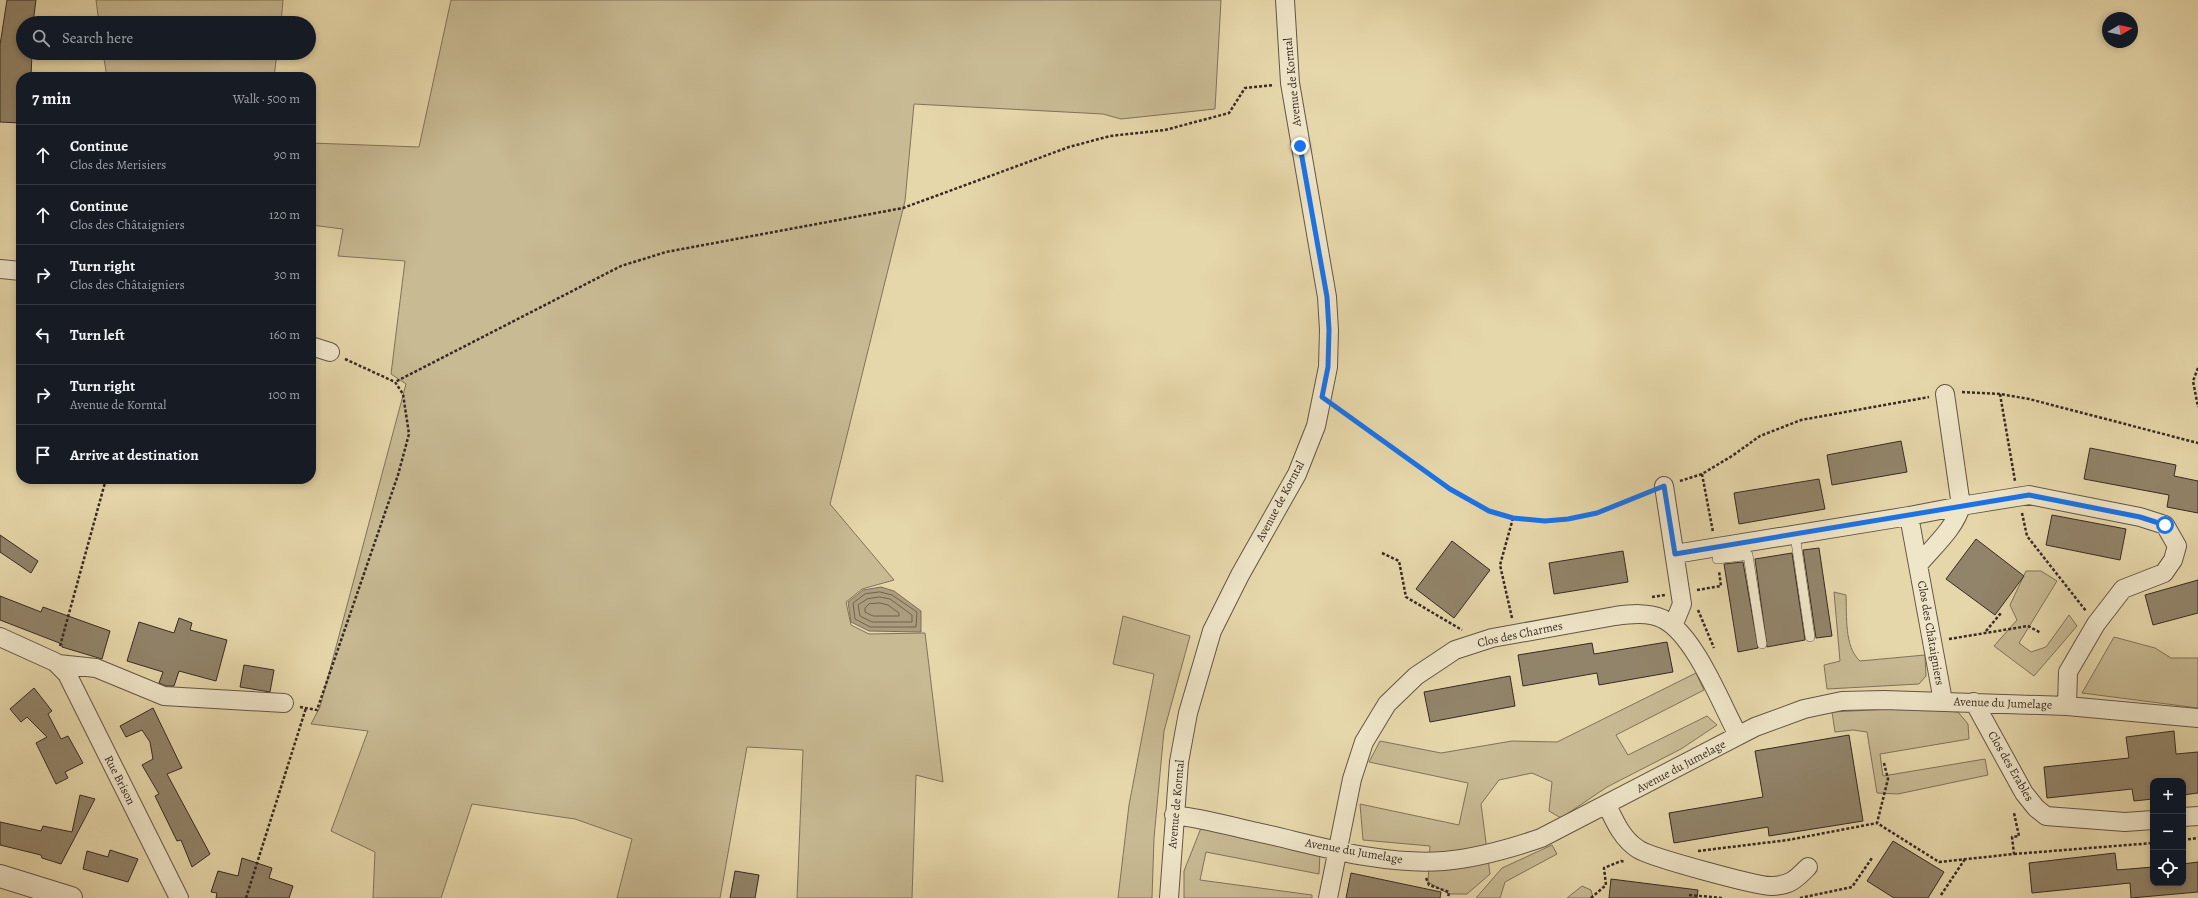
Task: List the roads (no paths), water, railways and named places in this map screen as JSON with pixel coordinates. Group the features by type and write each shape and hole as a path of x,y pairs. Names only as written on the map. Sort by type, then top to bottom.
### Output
{"street":[{"name":"Avenue de Korntal","path":"1169,898 1179,762 1188,713 1212,631 1240,575 1298,474 1316,426 1328,367 1329,337 1327,297 1290,83 1285,0"},
{"path":"0,270 16,271"},
{"path":"316,348 330,352"},
{"path":"1945,394 1961,506"},
{"path":"1664,486 1682,593 1682,604 1673,626"},
{"path":"1675,554 1716,554 1794,535 2029,495 2140,517 2165,525 2178,546 2174,560 2164,573 2123,589 2096,624 2068,672 2067,706"},
{"name":"Clos des Châtaigniers","path":"1919,564 1944,535 1959,513 1961,506"},
{"name":"Clos des Châtaigniers","path":"1909,516 1943,701"},
{"name":"Clos des Charmes","path":"1328,898 1352,779 1364,742 1387,704 1416,676 1455,650 1492,638 1634,614 1653,616 1673,626 1690,642 1738,736"},
{"name":"Rue Brison","path":"0,637 56,663 96,668 164,696 284,703"},
{"name":"Rue Brison","path":"56,663 67,674 179,898"},
{"name":"Avenue du Jumelage","path":"1174,815 1382,857 1442,861 1474,857 1510,849 1541,838 1738,736 1776,718 1804,708 1842,701 1943,701 2067,706 2198,718"},
{"name":"Clos des Erables","path":"1974,702 1983,714 1995,743 2024,793 2036,808 2046,816 2119,822 2150,820"},
{"path":"1607,805 1616,824 1628,841 1638,850 1768,886 1792,882 1808,867"},
{"path":"2186,817 2198,816"},
{"path":"0,876 71,898"}],"lane":[{"path":"1794,535 1810,637"},
{"path":"1716,554 1748,556 1762,644"}],"water":[{"path":"881,587 894,591 921,611 921,632 869,631 851,622 848,602 863,590"}]}
